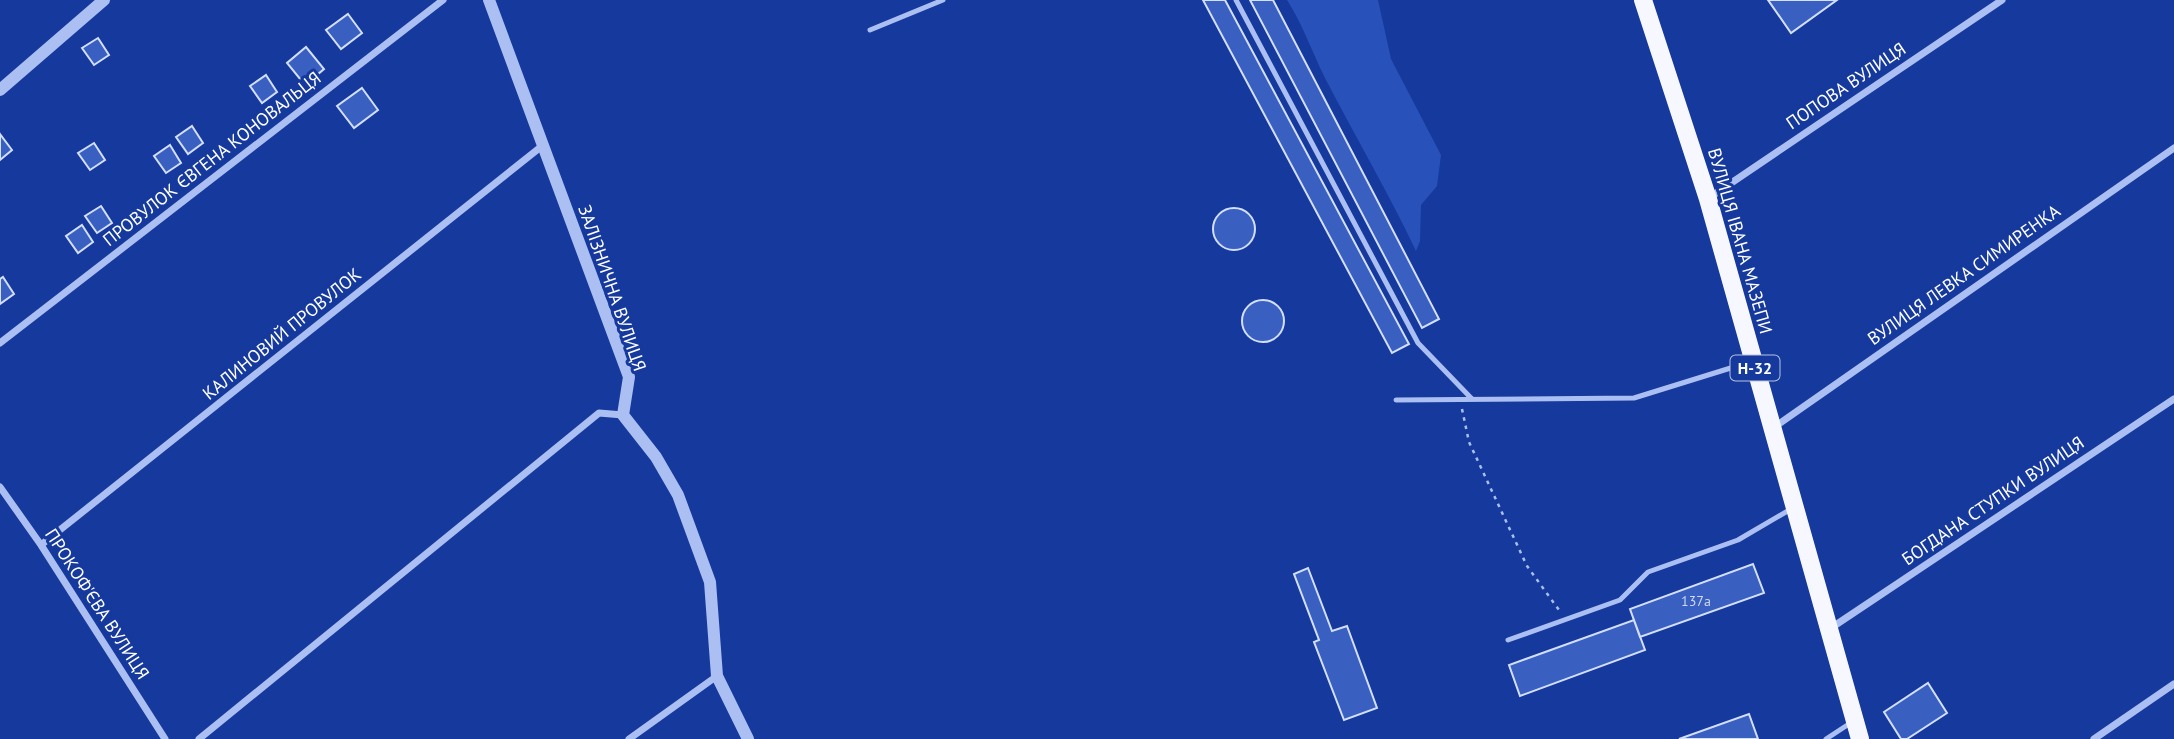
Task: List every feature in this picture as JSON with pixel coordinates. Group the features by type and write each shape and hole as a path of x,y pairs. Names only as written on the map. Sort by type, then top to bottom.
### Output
{"main road":[{"name":"ВУЛИЦЯ ІВАНА МАЗЕПИ","path":"1643,0 1708,199 1860,739"}],"street":[{"path":"0,90 104,0"},
{"name":"ПРОВУЛОК ЄВГЕНА КОНОВАЛЬЦЯ","path":"0,343 443,0"},
{"name":"ЗАЛІЗНИЧНА ВУЛИЦЯ","path":"489,0 629,377 623,415"},
{"name":"ПОПОВА ВУЛИЦЯ","path":"1708,199 2001,0"},
{"name":"КАЛИНОВИЙ ПРОВУЛОК","path":"41,545 542,146"},
{"name":"ВУЛИЦЯ ЛЕВКА СИМИРЕНКА","path":"1772,429 2174,148"},
{"name":"БОГДАНА СТУПКИ ВУЛИЦЯ","path":"1828,630 2174,399"},
{"path":"199,739 599,413 623,415 656,457 678,495 710,582 717,676 748,739"},
{"name":"ПРОКОФ'ЄВА ВУЛИЦЯ","path":"0,487 41,545 165,739"},
{"path":"629,739 717,676"},
{"path":"2094,739 2174,684"}],"lane":[{"path":"870,30 943,0"},
{"path":"1236,0 1418,343 1472,399"},
{"path":"1396,400 1634,398 1753,362"},
{"path":"1508,640 1620,600 1648,572 1738,540 1794,508"},
{"path":"1826,739 1854,720"}],"path":[{"path":"1460,399 1469,442 1527,566 1565,620"}],"shaded area":[{"path":"1287,0 1378,0 1391,59 1441,155 1437,186 1421,205 1420,241 1416,251 1325,78"}],"building":[{"path":"1203,0 1225,0 1409,344 1392,353"},
{"path":"1250,0 1273,0 1439,319 1422,328"},
{"path":"1768,0 1837,0 1791,33"},
{"path":"348,14 362,33 341,49 326,30"},
{"path":"98,38 109,55 94,65 82,48"},
{"path":"306,47 324,69 305,85 287,63"},
{"path":"266,75 277,92 262,103 250,86"},
{"path":"362,88 378,110 354,128 337,106"},
{"path":"192,126 203,143 188,154 176,137"},
{"path":"0,134 12,150 0,160"},
{"path":"94,143 105,160 90,170 78,153"},
{"path":"170,145 181,163 166,173 154,156"},
{"path":"101,206 112,223 97,233 85,216"},
{"path":"1234,208 1249,214 1255,229 1249,244 1234,250 1219,244 1213,229 1219,214"},
{"path":"82,225 93,242 78,253 66,236"},
{"path":"3,277 14,294 0,304 0,279"},
{"path":"1263,300 1278,306 1284,321 1278,336 1263,342 1248,336 1242,321 1248,306"},
{"path":"1753,564 1764,593 1640,637 1630,609"},
{"path":"1308,568 1332,631 1347,626 1377,708 1344,720 1314,642 1319,640 1294,574"},
{"path":"1634,620 1645,650 1520,696 1509,665"},
{"path":"1928,683 1947,713 1907,739 1901,739 1884,712"},
{"path":"1749,714 1758,739 1679,739"}]}
